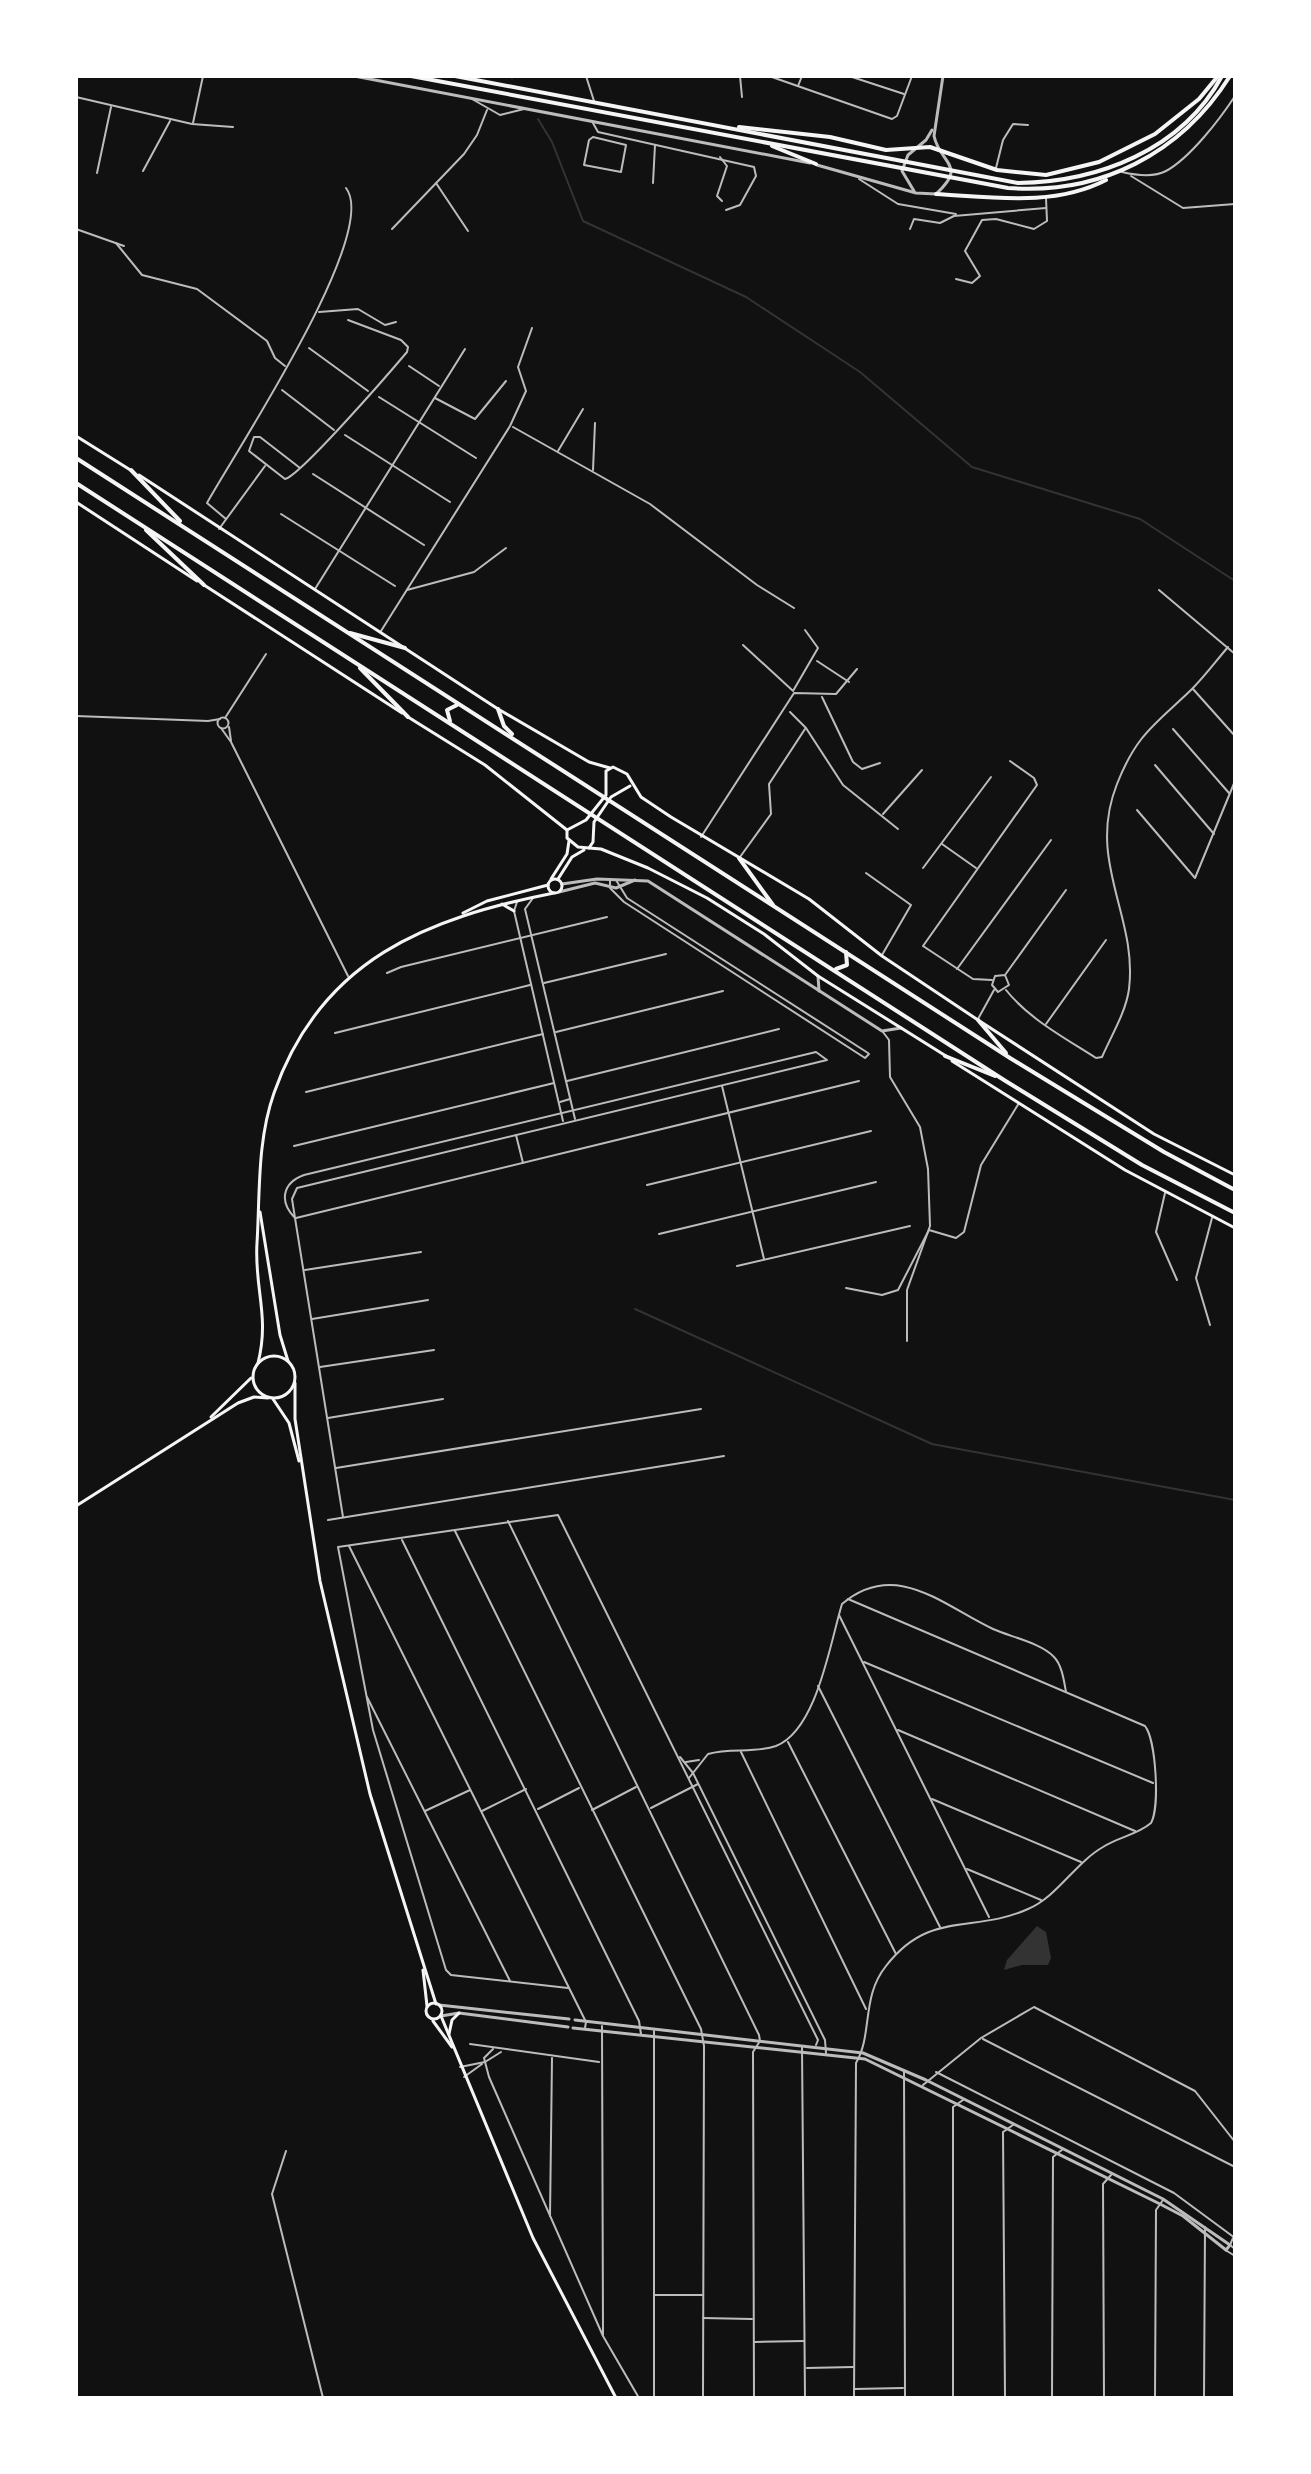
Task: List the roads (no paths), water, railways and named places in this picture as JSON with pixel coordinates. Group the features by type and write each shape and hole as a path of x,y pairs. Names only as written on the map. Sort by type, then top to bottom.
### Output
{"main road":[{"path":"411,76 1008,188 1055,189 1119,173"},
{"path":"455,76 1018,183 1054,182 1115,166 1150,150 1203,104 1220,76"},
{"path":"709,124 830,137 886,150 941,150 996,170 1046,175 1099,162 1155,134 1199,99 1220,76"},
{"path":"936,194 1046,197 1089,189 1190,129 1215,101 1230,76"},
{"path":"766,143 816,164"},
{"path":"76,436 498,709 589,762 627,774 641,797 701,837 809,899 882,956 978,1020 1154,1134 1235,1175"},
{"path":"76,458 1010,1058 1164,1152 1235,1190"},
{"path":"131,470 187,528"},
{"path":"76,483 603,819 1004,1080 1142,1165 1235,1213"},
{"path":"76,502 485,765 567,830 569,841 567,854 548,885 487,901 418,932 349,978 323,1006 297,1043 274,1093 263,1144 256,1257 265,1321 258,1363 253,1377 202,1425"},
{"path":"138,523 204,585"},
{"path":"345,632 405,648"},
{"path":"353,660 408,717"},
{"path":"451,724 447,710 460,705"},
{"path":"498,709 504,726 519,742"},
{"path":"567,830 586,820 606,795 605,774 610,768"},
{"path":"557,892 572,857 593,842 594,822 611,797 631,785"},
{"path":"569,841 587,848 601,849 648,868 707,898 764,934 818,976 1019,1103 1165,1192 1235,1228"},
{"path":"739,858 774,907"},
{"path":"551,879 560,882"},
{"path":"548,885 557,892"},
{"path":"456,917 557,892"},
{"path":"518,900 522,893"},
{"path":"502,904 514,911"},
{"path":"833,969 847,965 845,950"},
{"path":"978,1020 1010,1058"},
{"path":"945,1056 1004,1080"},
{"path":"259,1206 280,1335 288,1361 295,1371 302,1472 320,1581 357,1744 421,1959 464,2077 533,2238 616,2398"},
{"path":"258,1363 276,1356 288,1361"},
{"path":"253,1377 259,1392 271,1398 289,1423 302,1472"},
{"path":"76,1506 248,1398 287,1395 295,1383"},
{"path":"421,1959 429,1998 427,2015 455,2054"},
{"path":"427,2007 438,2004"},
{"path":"449,2034 450,2025 459,2013"},
{"path":"432,2019 441,2016"}],"street":[{"path":"192,124 203,76"},
{"path":"354,76 816,164 916,193 936,194 950,179 951,162 934,140 933,127 943,76"},
{"path":"586,76 594,102"},
{"path":"740,76 742,97"},
{"path":"769,76 892,119 897,116 912,76"},
{"path":"798,86 802,76"},
{"path":"849,76 905,95"},
{"path":"1119,173 1166,171 1221,118 1235,96"},
{"path":"76,97 171,120 233,127"},
{"path":"471,99 487,110 505,116 525,108"},
{"path":"97,173 111,106"},
{"path":"392,229 472,144 487,110"},
{"path":"143,171 171,120"},
{"path":"593,121 595,130 609,134 750,165 756,172 740,205 730,206 726,210"},
{"path":"996,170 1008,129 1013,124 1028,125"},
{"path":"916,193 902,171 908,155 926,140 933,127"},
{"path":"608,140 609,134"},
{"path":"590,137 608,140 626,145 622,171 584,165 590,137"},
{"path":"653,183 656,144"},
{"path":"719,157 727,166 717,196 722,201"},
{"path":"1130,174 1132,179 1153,187 1183,208 1235,204"},
{"path":"856,175 864,185 898,204 962,215 1047,208"},
{"path":"436,182 468,231"},
{"path":"226,519 207,503 319,312 350,236 354,206 353,196 346,188"},
{"path":"956,279 972,283 980,276 965,251 982,220 996,219 1034,229 1047,221 1046,197"},
{"path":"910,229 914,219 940,223 962,215"},
{"path":"76,229 124,246"},
{"path":"116,243 146,278 197,289 267,341 275,358 286,367"},
{"path":"319,312 358,309 385,325 396,322"},
{"path":"300,468 257,436 248,449 288,480 300,468 335,430 408,347 401,340 348,320"},
{"path":"380,632 510,426 526,391 518,367 532,328"},
{"path":"309,348 369,392"},
{"path":"314,590 465,349"},
{"path":"409,366 440,386"},
{"path":"434,397 475,419 506,381"},
{"path":"282,390 335,430"},
{"path":"379,397 476,458"},
{"path":"558,452 583,409"},
{"path":"593,471 595,423"},
{"path":"510,426 650,504 757,585 794,608"},
{"path":"345,435 450,502"},
{"path":"219,529 266,465"},
{"path":"313,474 424,545"},
{"path":"281,514 395,586"},
{"path":"406,591 474,572 506,548"},
{"path":"1159,590 1235,654"},
{"path":"701,837 794,692 818,648 805,630"},
{"path":"743,645 794,692 822,696 841,692 857,669"},
{"path":"1006,990 1018,1005 1045,1025 1096,1058 1102,1057 1129,986 1126,935 1107,865 1106,824 1117,784 1143,734 1193,689 1228,647"},
{"path":"76,716 208,721 225,718 266,654"},
{"path":"817,661 849,682"},
{"path":"1193,689 1235,736"},
{"path":"822,696 853,762 862,769 880,763"},
{"path":"790,712 806,728 843,785 898,829"},
{"path":"225,718 231,742"},
{"path":"220,719 220,727"},
{"path":"208,721 220,727 231,742 349,978"},
{"path":"220,727 229,725"},
{"path":"739,858 771,814 768,788 806,728"},
{"path":"1173,729 1230,794"},
{"path":"1010,761 1034,778 1037,785 923,946 973,979 992,980 995,976 1005,975 1066,890"},
{"path":"1155,765 1214,835"},
{"path":"882,816 922,770"},
{"path":"923,868 991,777"},
{"path":"1137,810 1195,878 1235,781"},
{"path":"957,969 1051,840"},
{"path":"942,844 977,869"},
{"path":"866,873 911,905 882,956"},
{"path":"557,892 595,883 618,887 637,879"},
{"path":"610,880 610,888 624,902 805,1020 868,1057 860,1048 627,898 616,880"},
{"path":"560,882 648,881 882,1031 889,1040 888,1064 895,1089 920,1127 926,1149 929,1230 907,1290 907,1341"},
{"path":"535,897 525,909 575,1120"},
{"path":"624,902 627,898"},
{"path":"518,900 514,911 564,1123"},
{"path":"387,973 520,936 607,917"},
{"path":"1045,1025 1106,940"},
{"path":"695,948 698,944"},
{"path":"543,983 666,954"},
{"path":"1005,975 1009,979 1006,990"},
{"path":"818,976 819,991"},
{"path":"978,1020 994,990 992,980"},
{"path":"335,1033 531,984"},
{"path":"758,990 761,985"},
{"path":"994,990 1006,990"},
{"path":"555,1032 723,991"},
{"path":"536,1006 548,1004"},
{"path":"805,1020 809,1015"},
{"path":"882,1031 901,1028"},
{"path":"566,1081 779,1029"},
{"path":"306,1092 543,1034"},
{"path":"546,1045 557,1042"},
{"path":"857,1053 860,1048"},
{"path":"295,1218 284,1199 290,1182 345,1164 816,1052 827,1060 297,1188 292,1199 343,1517"},
{"path":"735,1070 737,1081"},
{"path":"295,1218 859,1081"},
{"path":"294,1146 554,1083"},
{"path":"721,1084 764,1259"},
{"path":"635,1094 637,1105"},
{"path":"559,1102 565,1103 570,1099"},
{"path":"929,1230 956,1238 964,1232 981,1165 1019,1103"},
{"path":"501,1126 504,1137"},
{"path":"647,1185 871,1131"},
{"path":"516,1134 523,1163"},
{"path":"345,1164 348,1175"},
{"path":"659,1234 876,1182"},
{"path":"1165,1192 1156,1232 1177,1280"},
{"path":"1210,1325 1196,1278 1213,1217"},
{"path":"737,1266 910,1226"},
{"path":"846,1288 882,1295 898,1290 929,1230"},
{"path":"304,1271 421,1252"},
{"path":"311,1320 428,1300"},
{"path":"319,1367 434,1350"},
{"path":"327,1419 443,1399"},
{"path":"335,1468 701,1409"},
{"path":"328,1520 724,1456"},
{"path":"568,1988 451,1975 446,1970 373,1730 338,1547 555,1513 786,1974 818,2040 815,2047"},
{"path":"507,1520 639,1786 760,2041 753,2052 754,2398"},
{"path":"454,1530 702,2035 703,2398"},
{"path":"402,1539 537,1809 641,2032"},
{"path":"348,1545 586,2022 585,2029"},
{"path":"682,1762 700,1760 716,1752 761,1750 787,1741 803,1724 839,1615 848,1599 861,1592 893,1586 926,1590 990,1628 1051,1654 1059,1665 1067,1693"},
{"path":"848,1599 1145,1726 1152,1738 1155,1783 1155,1817 1137,1832 1102,1847 1041,1900 1025,1911 925,1931 896,1955 881,1973 866,2010 863,2053 856,2063 854,2398"},
{"path":"839,1615 989,1918"},
{"path":"863,1662 1155,1783"},
{"path":"817,1685 940,1928"},
{"path":"365,1693 510,1982"},
{"path":"373,1730 382,1727"},
{"path":"897,1730 1137,1832"},
{"path":"787,1741 896,1955"},
{"path":"740,1751 866,2010"},
{"path":"689,1778 700,1760"},
{"path":"682,1762 693,1773 791,1972 826,2051"},
{"path":"650,1809 698,1784"},
{"path":"591,1810 639,1786"},
{"path":"537,1809 580,1788"},
{"path":"425,1811 471,1789"},
{"path":"481,1811 526,1789"},
{"path":"931,1799 1082,1862"},
{"path":"966,1869 1041,1900"},
{"path":"746,1893 751,1891"},
{"path":"786,1974 791,1972"},
{"path":"438,2004 602,2024 654,2037 803,2051 863,2053 904,2069 1163,2199 1235,2249"},
{"path":"923,2085 935,2072 981,2038 1027,2009 1038,2008 1195,2091 1235,2142"},
{"path":"493,2018 494,2011"},
{"path":"441,2016 459,2013 601,2031 702,2035 815,2047 860,2058 904,2075 1160,2204 1235,2256"},
{"path":"538,2023 539,2016"},
{"path":"545,2024 547,2017"},
{"path":"602,2024 603,2336"},
{"path":"654,2031 654,2398"},
{"path":"981,2038 1235,2167"},
{"path":"470,2044 552,2058 601,2062"},
{"path":"801,2045 805,2398"},
{"path":"493,2049 486,2054 484,2062 550,2220 603,2336 639,2398"},
{"path":"464,2077 502,2051"},
{"path":"550,2220 552,2058"},
{"path":"460,2067 484,2062"},
{"path":"904,2069 905,2398"},
{"path":"935,2072 1174,2193 1234,2237 1226,2250"},
{"path":"953,2398 953,2107 964,2100"},
{"path":"1005,2398 1003,2132 1014,2124"},
{"path":"1052,2398 1053,2157 1063,2149"},
{"path":"286,2151 272,2194 323,2398"},
{"path":"1104,2398 1103,2184 1113,2174"},
{"path":"1155,2398 1156,2210 1163,2199"},
{"path":"1204,2398 1205,2226"},
{"path":"654,2295 703,2295"},
{"path":"703,2318 753,2320"},
{"path":"754,2342 805,2341"},
{"path":"805,2368 854,2367"},
{"path":"854,2389 905,2388"}],"waterway":[{"path":"538,119 552,142 583,221 746,297 860,372 972,467 1140,519 1235,581"},
{"path":"635,1309 932,1444 1235,1500"}]}
